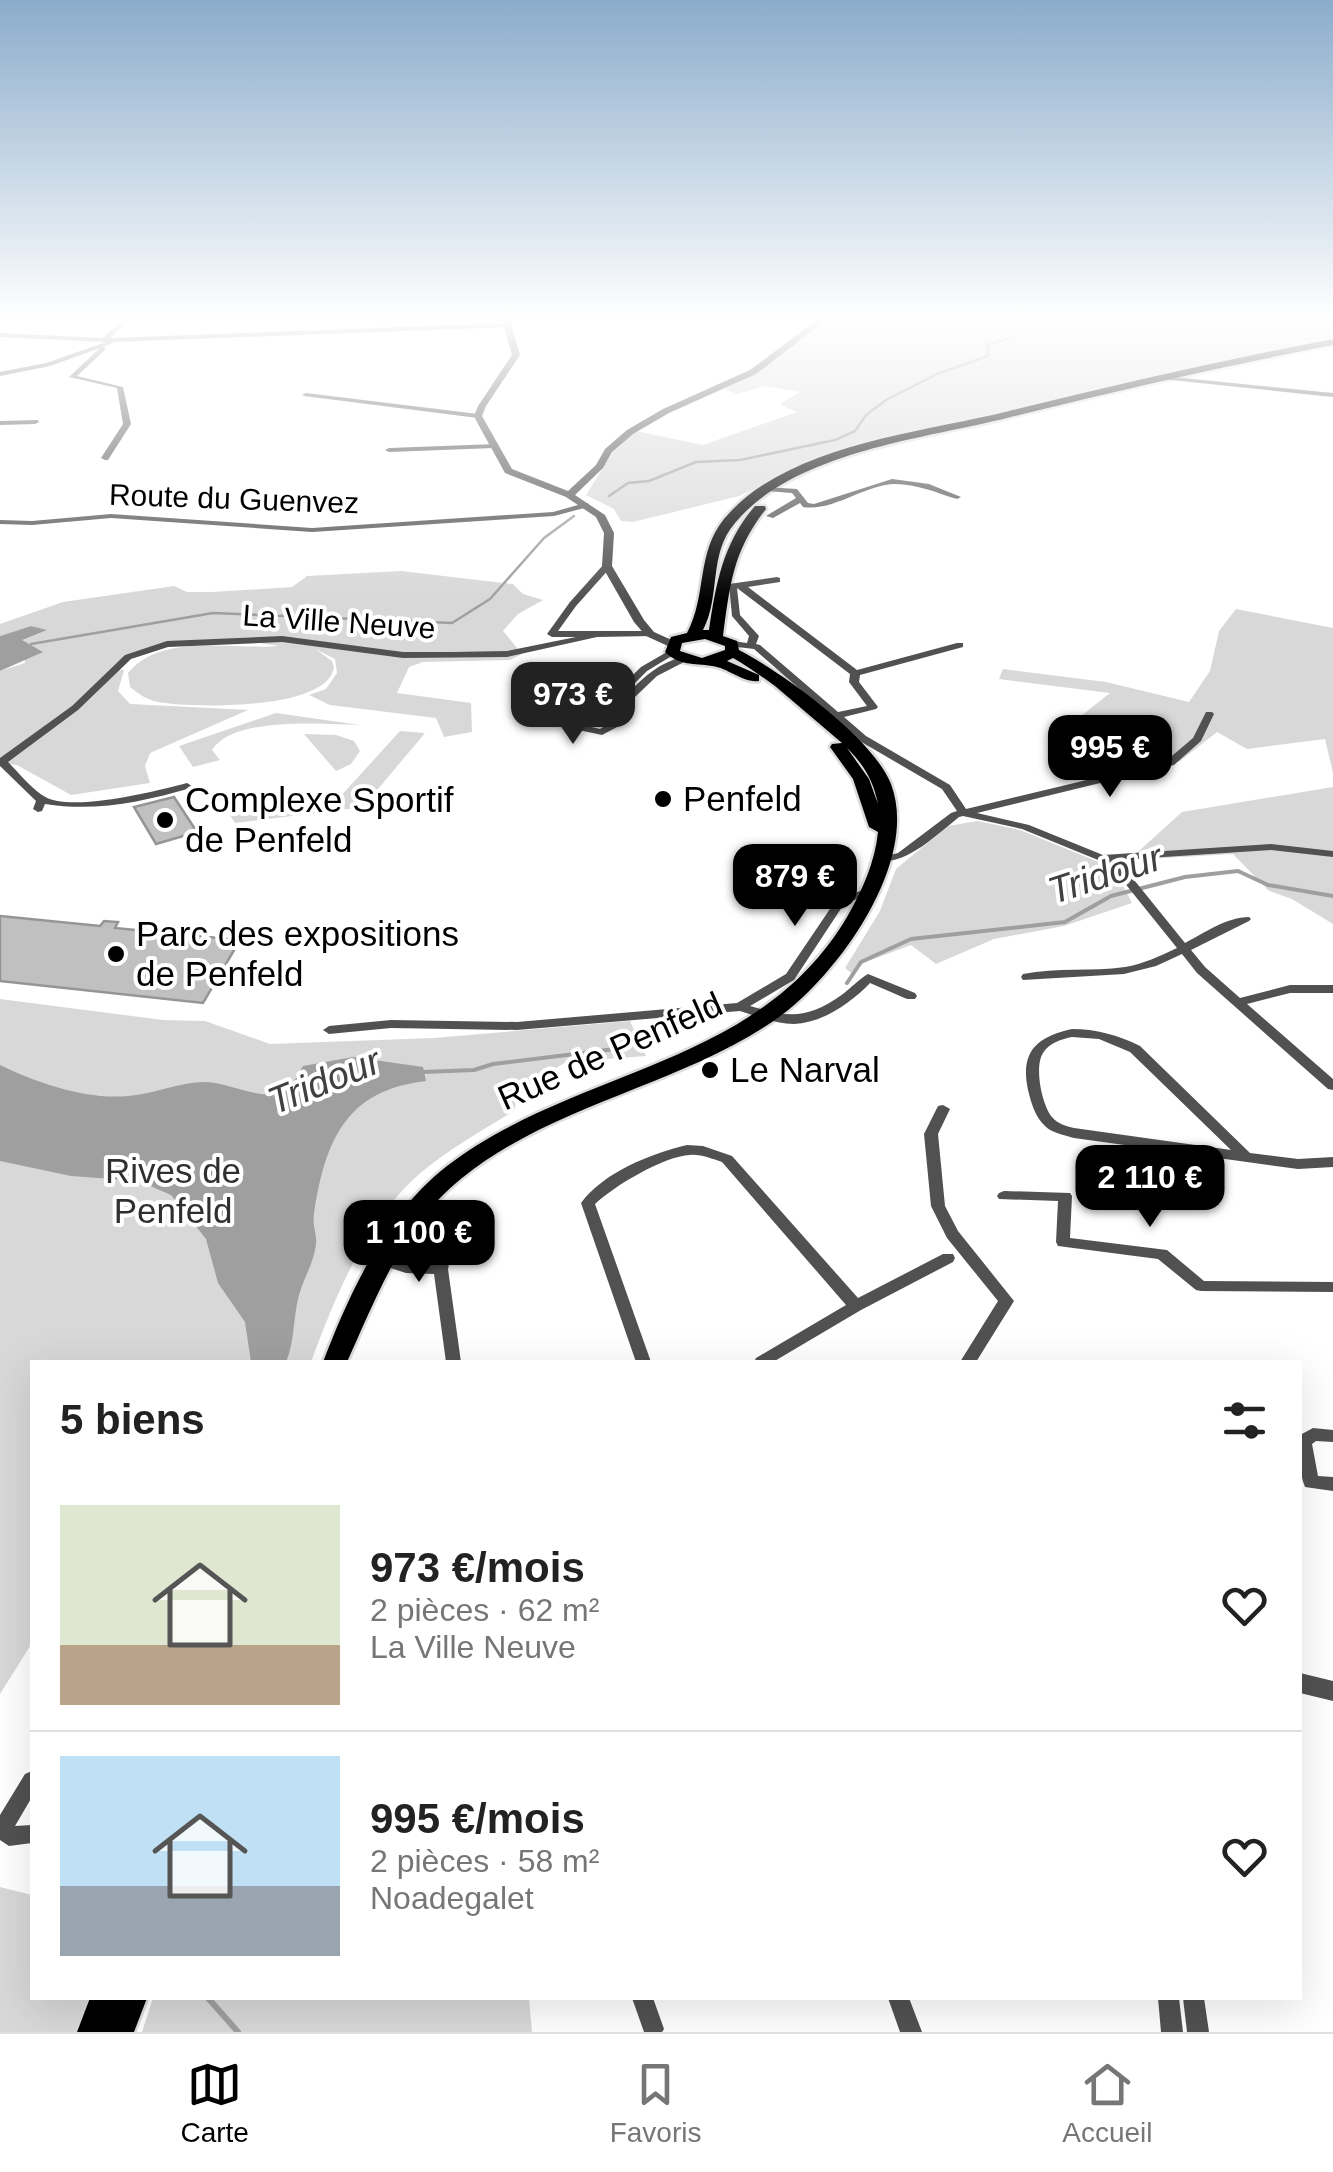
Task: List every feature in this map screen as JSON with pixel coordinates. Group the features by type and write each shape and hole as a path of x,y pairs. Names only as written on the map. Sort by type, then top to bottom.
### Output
{"main road":[{"path":"681,646 704,614 708,558 714,544 725,525 767,489 831,460 1029,412"},
{"path":"716,636 727,557 732,544 759,510 843,464 1043,412"},
{"path":"681,646 716,636"},
{"path":"716,636 805,701 874,768 887,806 883,855 871,890 851,926 814,977 767,1016"},
{"path":"681,646 746,673 774,690 844,752 862,779 874,809 883,855"},
{"path":"715,662 732,648"},
{"name":"Rue de Penfeld","path":"339,1360 380,1259 397,1230 424,1198 482,1150 556,1109 711,1048 767,1016"},
{"path":"94,2032 106,2000"},
{"path":"118,2032 129,2000"}],"street":[{"path":"105,458 127,424 125,412"},
{"path":"444,412 478,416"},
{"path":"478,416 481,412"},
{"path":"569,496 600,466 608,451 630,432 665,412"},
{"path":"478,416 508,471 586,505 608,526 607,566 650,634"},
{"path":"0,423 35,422"},
{"path":"389,450 494,446"},
{"path":"767,489 795,493 806,504 822,505 892,481 926,486 957,497"},
{"path":"770,516 795,493"},
{"name":"Route du Guenvez","path":"0,522 32,524 111,516 312,530 554,514 586,505"},
{"path":"606,714 681,646 650,634 552,634 607,566"},
{"path":"751,645 754,636 743,628 732,602 732,586 778,580"},
{"path":"740,585 856,673"},
{"name":"La Ville Neuve","path":"1,762 75,708 128,657 167,644 282,639 403,655 507,654 593,636"},
{"path":"732,648 751,645 872,744 946,787 962,813 1025,828 1092,855 1110,858 1271,847 1333,854"},
{"path":"856,673 960,646"},
{"path":"856,673 854,682 873,706"},
{"path":"836,716 888,698"},
{"path":"883,855 902,855 962,813 1170,763 1197,739 1208,714"},
{"path":"1,762 40,805 126,803 187,786"},
{"path":"1110,858 1184,951 1333,1086"},
{"path":"740,1007 790,977 840,902 871,890"},
{"path":"1027,977 1050,972 1132,970 1184,951 1198,938 1245,919"},
{"name":"Rue de Penfeld","path":"767,1016 798,1020 854,994 868,978 911,996"},
{"path":"1240,1002 1290,990 1333,990"},
{"path":"329,1030 390,1024 517,1026 740,1007 767,1016"},
{"path":"1246,1156 1135,1049 1123,1042 1106,1035 1067,1035 1038,1049 1032,1060 1042,1111 1047,1122 1058,1129 1298,1164 1333,1162"},
{"path":"944,1109 931,1134 938,1206 952,1234 1006,1301 969,1360"},
{"path":"642,1360 588,1203 616,1181 673,1153 705,1151 726,1158 856,1306"},
{"path":"1004,1196 1066,1196 1063,1242 1162,1254 1201,1286 1333,1286"},
{"path":"453,1360 441,1269 454,1210"},
{"path":"763,1360 948,1258"},
{"path":"380,1259 406,1268 441,1269"},
{"path":"1333,1436 1314,1434 1302,1441 1312,1482 1333,1484"},
{"path":"1302,1683 1333,1691"},
{"path":"30,1783 3,1828 9,1836 30,1834"},
{"path":"644,2000 653,2029"},
{"path":"901,2000 911,2032"},
{"path":"1169,2000 1172,2032"},
{"path":"1194,2000 1198,2032"}],"green space":[{"path":"797,412 1000,412 813,461 739,496 633,522 621,521 614,509 586,495 616,447 636,431 703,445"},
{"path":"401,571 513,584 523,594 543,600 518,614 503,631 522,654 510,660 423,662 409,667 397,693 471,703 472,732 444,737 436,718 330,705 309,695 326,689 337,673 335,659 315,649 332,661 334,667 326,681 309,692 285,699 227,705 175,704 150,700 130,687 128,673 159,652 178,647 279,646 193,640 171,643 132,657 116,670 124,670 118,691 130,704 248,710 150,753 145,766 150,783 71,795 17,765 0,763 0,671 25,663 21,639 45,630 31,626 0,636 0,624 63,602 174,586 187,592 292,587 307,576"},
{"path":"1236,609 1333,628 1333,773 1325,739 1247,749 1217,732 1179,762 1081,716 1110,693 999,679 1003,669 1106,682 1189,702 1210,671 1219,631"},
{"path":"276,713 360,725 280,724 239,732 223,739 212,750 220,760 193,767 179,746"},
{"path":"400,731 425,733 363,807 235,823 220,800 248,793 272,808 339,798"},
{"path":"304,734 336,735 354,741 360,751 351,764 336,771"},
{"path":"1333,787 1333,924 1292,899 1269,891 1233,854 1129,860 1182,812"},
{"path":"978,821 1020,830 1106,865 1116,872 1132,903 1064,926 994,939 936,964 911,945 863,963 853,974 845,968 880,911 896,869 948,826"},
{"name":"Rives de Penfeld","path":"0,999 163,1020 205,1021 270,1044 434,1038 630,1021 646,1056 566,1062 516,1093 515,1110 457,1146 404,1189 356,1258 312,1360 30,1360 30,1646 0,1694"},
{"path":"0,1887 30,1894 30,2000 89,2000 77,2032 0,2032"},
{"path":"152,2000 529,2000 532,2032 142,2032"}],"water":[{"path":"31,626 47,630 22,640 43,652 0,671 0,636"},
{"name":"Rives de Penfeld","path":"353,1057 423,1067 426,1081 376,1095 358,1108 333,1143 314,1214 315,1251 299,1295 287,1360 251,1360 245,1322 218,1283 206,1239 171,1195 139,1181 71,1176 0,1161 0,1065 46,1084 112,1097 205,1082 258,1093 279,1093 289,1090 303,1066"}],"building":[{"name":"Complexe Sportif de Penfeld","path":"174,797 197,832 156,844 134,807"},
{"name":"Parc des expositions de Penfeld","path":"0,916 100,926 104,921 118,922 115,928 240,940 203,1003 0,981"}],"waterway":[{"path":"609,496 628,483 649,481 696,462 740,460 835,440 855,431 870,412"},
{"path":"31,644 213,613 452,623 490,599 544,538 574,516"},
{"name":"Tridour","path":"847,983 861,962 911,939 1065,922 1111,896 1185,877 1238,871 1268,885 1333,896"},
{"name":"Tridour","path":"423,1072 474,1070 493,1064 615,1049"},
{"path":"210,2000 238,2032"}],"place":[{"name":"Penfeld","path":"663,799"},
{"name":"Complexe Sportif de Penfeld","path":"165,820"},
{"name":"Parc des expositions de Penfeld","path":"116,954"},
{"name":"Le Narval","path":"710,1070"}]}
